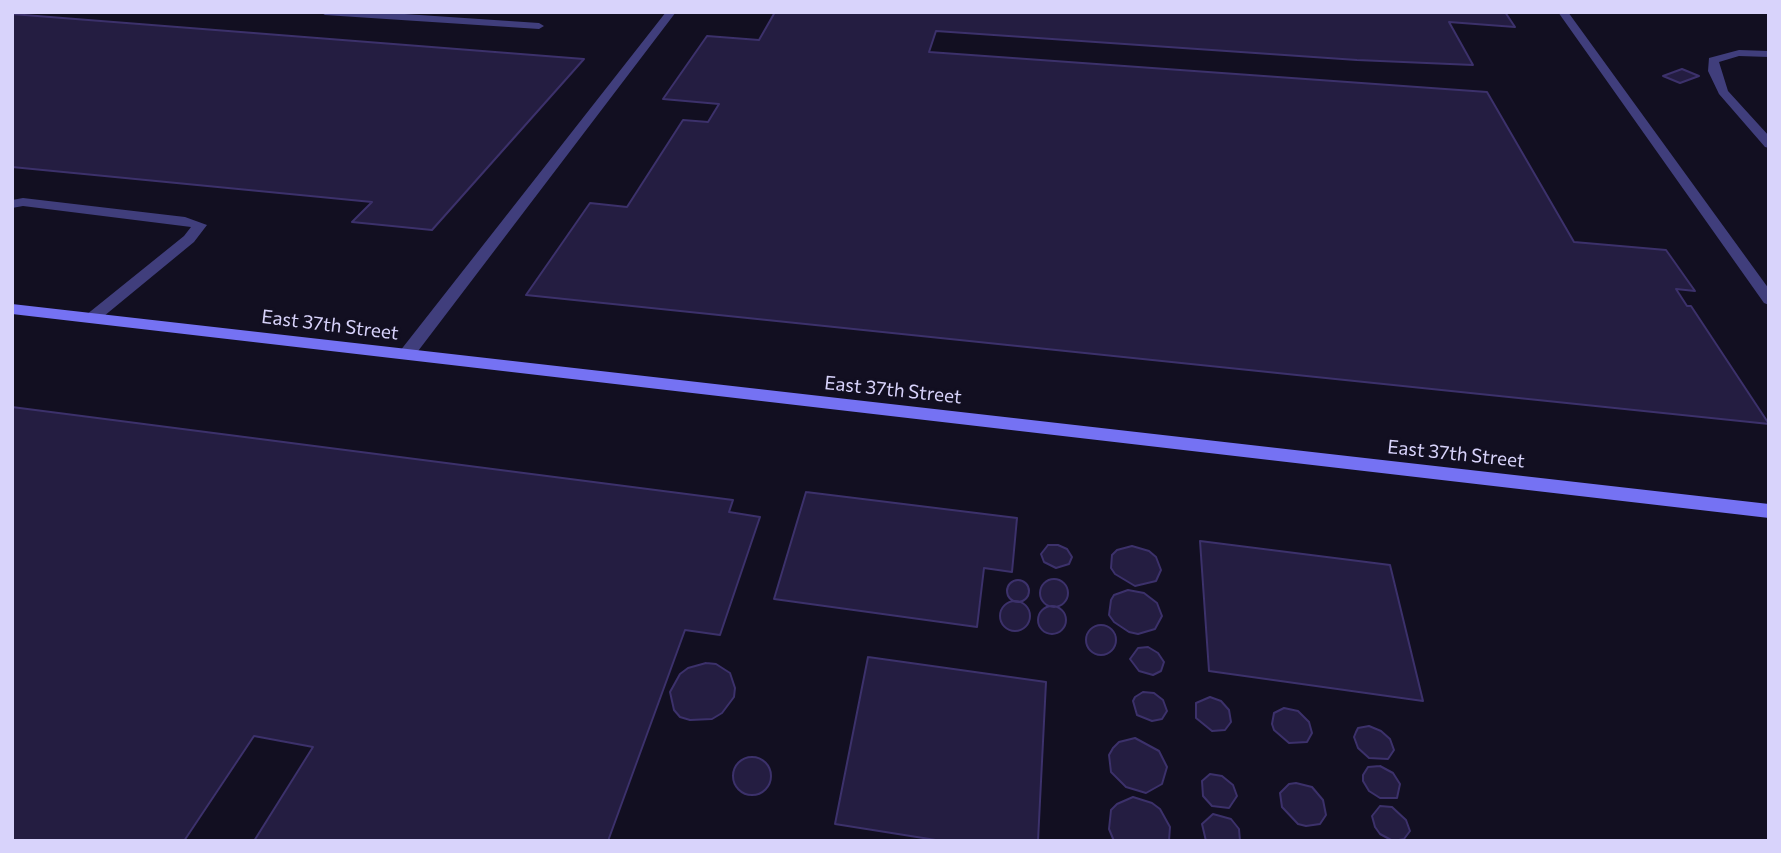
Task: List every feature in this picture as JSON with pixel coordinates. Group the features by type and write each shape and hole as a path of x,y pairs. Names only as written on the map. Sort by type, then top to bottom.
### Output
{"main road":[{"name":"East 37th Street","path":"12,309 1769,511"}],"lane":[{"path":"325,12 539,26"},
{"path":"406,355 671,12"},
{"path":"1563,12 1769,300"},
{"path":"1769,54 1739,53 1713,60 1714,71 1723,92 1769,144"},
{"path":"12,204 23,202 200,225 189,239 92,318"}],"building":[{"path":"775,12 1505,12 1515,27 1449,22 1473,65 1357,60 936,31 929,52 1487,92 1574,242 1666,250 1695,291 1676,289 1687,306 1691,306 1769,424 526,295 590,203 627,207 683,120 708,122 719,104 663,99 707,36 759,40"},
{"path":"12,14 584,59 432,230 352,222 372,202 12,167"},
{"path":"1682,69 1699,76 1680,83 1663,76"},
{"path":"12,407 733,500 729,512 760,517 720,635 685,630 608,841 254,841 313,747 254,736 184,841 12,841"},
{"path":"806,492 1017,518 1012,572 984,568 977,627 774,599"},
{"path":"1200,541 1390,565 1423,701 1209,671"},
{"path":"1048,545 1067,549 1072,557 1069,564 1056,568 1044,562 1041,554"},
{"path":"1132,546 1149,551 1156,557 1161,570 1156,581 1135,586 1115,574 1111,568 1112,555 1117,550"},
{"path":"1054,579 1064,583 1068,593 1064,603 1054,607 1044,603 1040,593 1044,583"},
{"path":"1018,580 1026,583 1029,591 1026,599 1018,602 1010,599 1007,591 1010,583"},
{"path":"1128,590 1144,593 1157,603 1162,616 1155,629 1138,634 1129,632 1109,615 1114,595"},
{"path":"1015,601 1025,606 1030,616 1025,626 1015,631 1005,626 1000,616 1005,606"},
{"path":"1052,606 1062,610 1066,620 1062,630 1052,634 1042,630 1038,620 1042,610"},
{"path":"1101,625 1107,626 1115,634 1115,646 1107,654 1101,655 1095,654 1087,646 1086,640 1087,634 1095,626"},
{"path":"1148,647 1158,653 1164,662 1161,671 1153,675 1139,671 1130,659 1138,648"},
{"path":"868,657 1046,682 1038,841 942,841 835,824"},
{"path":"706,663 716,664 730,673 735,688 734,697 722,713 712,719 690,720 680,717 674,710 670,692 680,674 688,668"},
{"path":"1143,692 1154,693 1163,700 1167,711 1162,719 1152,721 1137,715 1133,701"},
{"path":"1210,697 1221,701 1229,710 1231,722 1225,730 1212,731 1196,718 1196,703"},
{"path":"1284,708 1298,711 1309,722 1312,733 1307,742 1289,743 1274,730 1274,713"},
{"path":"1369,726 1390,739 1394,750 1388,759 1369,758 1358,748 1354,737 1358,728"},
{"path":"1135,738 1159,751 1167,767 1162,784 1146,793 1126,787 1111,772 1109,755 1113,748 1119,742"},
{"path":"752,757 766,762 771,776 766,790 752,795 738,790 733,776 738,762"},
{"path":"1380,766 1393,773 1400,784 1397,798 1380,798 1369,791 1363,781 1368,767"},
{"path":"1210,774 1222,776 1233,785 1237,796 1229,808 1212,806 1203,796 1202,781"},
{"path":"1289,784 1312,787 1323,800 1326,815 1320,824 1298,824 1282,807 1280,793"},
{"path":"1133,797 1152,803 1160,809 1170,827 1169,841 1114,841 1109,829 1111,810 1117,804"},
{"path":"1380,806 1392,807 1406,820 1410,831 1404,839 1393,841 1380,834 1372,816"},
{"path":"1213,814 1231,819 1239,829 1240,841 1206,841 1202,824"}]}
